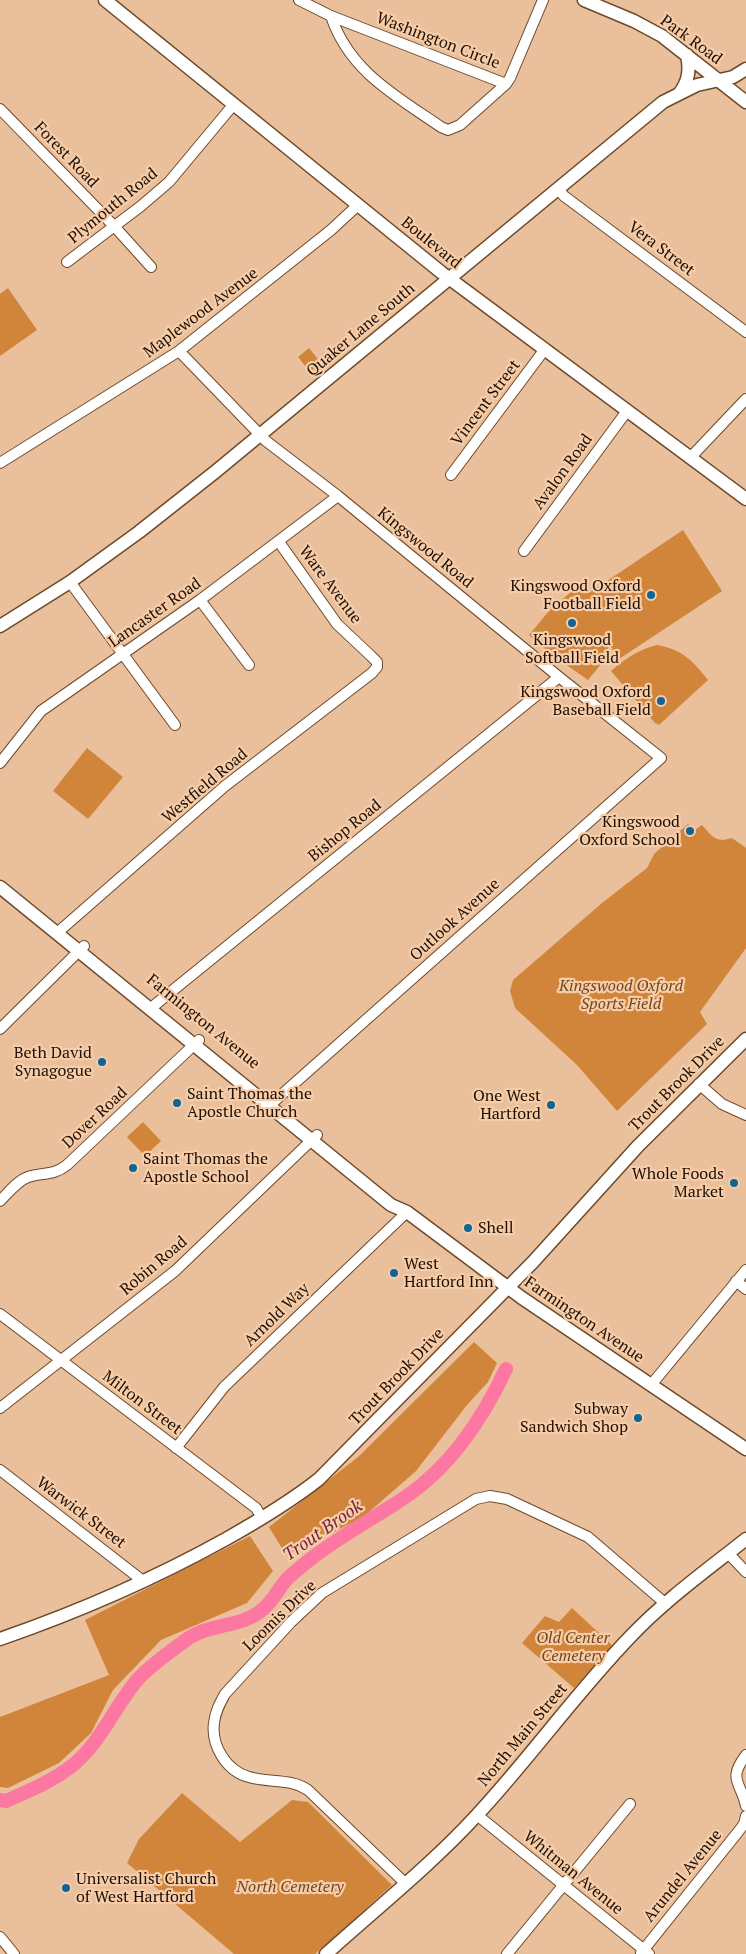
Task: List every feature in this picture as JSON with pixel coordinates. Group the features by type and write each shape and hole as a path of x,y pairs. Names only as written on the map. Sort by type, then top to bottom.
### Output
{"main road":[{"name":"Boulevard","path":"105,0 449,279 746,499"},
{"name":"Park Road","path":"584,0 641,24 663,37 746,102"},
{"path":"679,94 687,80 688,55"},
{"name":"Quaker Lane South","path":"0,626 70,582 155,520 559,190 663,102 697,85 733,77 746,69"},
{"name":"Farmington Avenue","path":"0,878 60,931 315,1137 392,1205 407,1212 507,1287 746,1449"},
{"name":"Farmington Avenue","path":"0,887 60,931"},
{"name":"Trout Brook Drive","path":"0,1639 92,1604 197,1555 262,1518 307,1488 332,1467 580,1211 638,1146 746,1039"},
{"name":"North Main Street","path":"326,1954 477,1815 597,1673 635,1632 666,1604 746,1539"}],"street":[{"name":"Washington Circle","path":"299,0 332,16 506,84"},
{"name":"Washington Circle","path":"332,16 336,31 345,48 370,77 444,129 456,128 506,84 543,0"},
{"name":"Plymouth Road","path":"67,262 169,182 234,104"},
{"name":"Forest Road","path":"0,109 114,226 151,267"},
{"name":"Vera Street","path":"559,190 564,196 746,332"},
{"name":"Maplewood Avenue","path":"0,463 179,351 331,230 358,205"},
{"name":"Vincent Street","path":"451,475 544,349"},
{"name":"Kingswood Road","path":"179,351 259,435 338,496 661,758"},
{"path":"690,458 746,399"},
{"name":"Avalon Road","path":"524,551 627,411"},
{"name":"Lancaster Road","path":"0,763 41,711 200,600 338,496"},
{"name":"Ware Avenue","path":"279,542 337,624 372,656 377,668"},
{"path":"70,582 175,725"},
{"path":"200,600 249,665"},
{"name":"Westfield Road","path":"60,931 225,786 377,668"},
{"name":"Bishop Road","path":"153,1006 559,677"},
{"name":"Outlook Avenue","path":"272,1103 661,758"},
{"path":"0,1028 82,949"},
{"name":"Dover Road","path":"0,1200 22,1180 54,1172 66,1165 197,1042"},
{"path":"699,1084 722,1104 746,1115"},
{"name":"Robin Road","path":"0,1408 175,1271 315,1137"},
{"name":"Arnold Way","path":"176,1448 224,1386 407,1212"},
{"path":"651,1385 746,1270"},
{"path":"736,1281 746,1289"},
{"name":"Milton Street","path":"0,1314 256,1508 262,1518"},
{"name":"Warwick Street","path":"0,1470 143,1581"},
{"name":"Loomis Drive","path":"405,1883 308,1790 293,1783 258,1779 238,1773 222,1756 215,1743 214,1722 219,1703 291,1622 322,1593 476,1499 490,1496 507,1499 588,1537 666,1604"},
{"path":"728,1553 746,1572"},
{"path":"746,1755 738,1766 736,1775 737,1784 746,1806"},
{"path":"507,1954 630,1804"},
{"name":"Whitman Avenue","path":"477,1815 644,1952"},
{"name":"Arundel Avenue","path":"644,1952 738,1832 746,1816"},
{"path":"0,1937 14,1954"}],"green space":[{"path":"8,288 37,330 0,356 0,294"},
{"path":"309,348 321,363 310,372 298,357"},
{"name":"Kingswood Oxford Football Field","path":"683,530 722,591 619,659 609,644 604,659 588,680 555,657 529,635 549,611 579,585 589,593"},
{"name":"Kingswood Oxford Baseball Field","path":"657,645 674,650 686,657 708,680 659,725 655,723 611,671 632,655"},
{"path":"87,748 123,777 88,819 53,791"},
{"name":"Kingswood Oxford Sports Field","path":"688,824 695,830 702,825 715,838 722,840 732,838 746,848 746,948 700,1012 707,1024 617,1111 577,1065 515,1008 510,991 513,980 602,903 647,868 654,854"},
{"path":"143,1122 161,1141 145,1156 127,1137"},
{"path":"474,1342 497,1363 488,1382 467,1405 416,1471 362,1518 286,1555 269,1527 358,1457"},
{"path":"250,1536 273,1571 247,1603 161,1640 113,1690 91,1733 59,1763 8,1788 0,1787 0,1717 109,1675 85,1620"},
{"name":"Old Center Cemetery","path":"572,1608 613,1646 574,1688 522,1643 545,1616 559,1622"},
{"name":"North Cemetery","path":"182,1793 240,1842 292,1800 308,1802 392,1885 315,1954 234,1954 127,1863 139,1839"}],"waterway":[{"name":"Trout Brook","path":"0,1800 6,1801 32,1789 73,1765 91,1747 138,1679 173,1649 204,1631 254,1616 269,1603 295,1571 423,1484 465,1439 487,1405 506,1369"}],"place":[{"name":"Kingswood Oxford Football Field","path":"651,595"},
{"name":"Kingswood Softball Field","path":"572,623"},
{"name":"Kingswood Oxford Baseball Field","path":"661,701"},
{"name":"Kingswood Oxford School","path":"690,831"},
{"name":"Beth David Synagogue","path":"102,1062"},
{"name":"Saint Thomas the Apostle Church","path":"177,1103"},
{"name":"One West Hartford","path":"551,1105"},
{"name":"Saint Thomas the Apostle School","path":"133,1168"},
{"name":"Whole Foods Market","path":"734,1183"},
{"name":"Shell","path":"468,1228"},
{"name":"West Hartford Inn","path":"394,1273"},
{"name":"Subway Sandwich Shop","path":"638,1418"},
{"name":"Universalist Church of West Hartford","path":"66,1888"}]}
